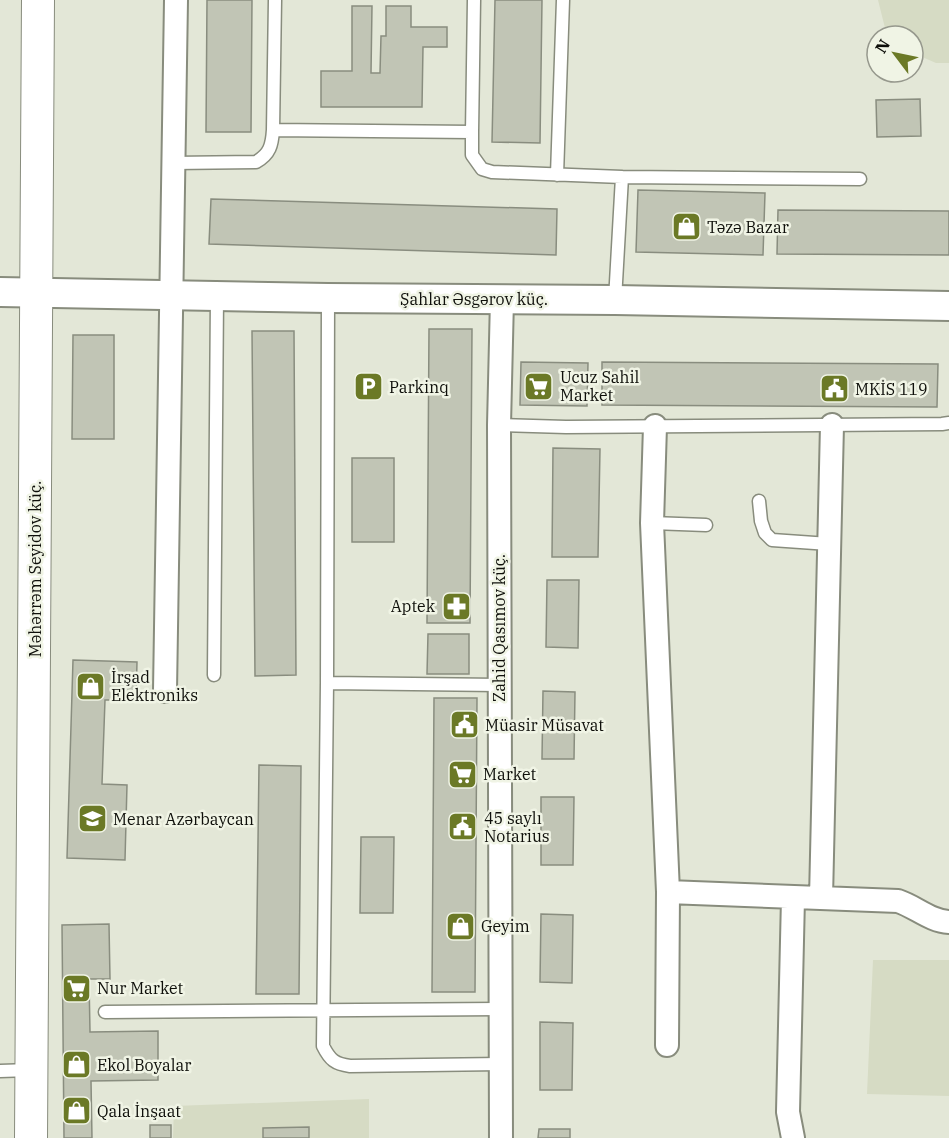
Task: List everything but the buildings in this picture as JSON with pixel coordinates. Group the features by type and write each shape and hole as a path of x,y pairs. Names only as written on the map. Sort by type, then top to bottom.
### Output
{"main road":[{"name":"Məhərrəm Seyidov küç.","path":"31,1138 38,0"}],"street":[{"path":"165,692 176,0"},
{"name":"Şahlar Əsgərov küç.","path":"0,292 949,306"},
{"name":"Zahid Qasımov küç.","path":"501,1138 499,425 502,298"},
{"path":"821,898 832,425"},
{"path":"655,426 652,523 668,892 667,1045"},
{"path":"668,892 898,901 911,905 929,917 949,922"},
{"path":"793,898 788,1112 793,1138"}],"lane":[{"path":"173,163 256,162 265,157 271,147 273,130 275,0"},
{"path":"474,0 472,155 482,169 492,172 621,177 860,179"},
{"path":"557,175 563,0"},
{"path":"273,130 472,132"},
{"path":"615,300 621,177"},
{"path":"214,675 217,296"},
{"path":"328,298 323,1046 329,1058 337,1064 350,1066 501,1064"},
{"path":"499,425 566,427 949,423"},
{"path":"759,501 765,533 772,540 829,544"},
{"path":"652,523 705,525"},
{"path":"327,683 500,685"},
{"path":"105,1012 500,1009"},
{"path":"0,1071 31,1070"}],"shaded area":[{"path":"878,0 949,0 949,63 936,63 925,58 925,24 884,24"},
{"path":"873,960 949,960 949,1096 867,1094"},
{"path":"369,1099 369,1138 173,1138 174,1106"}],"place":[{"name":"Təzə Bazar","path":"686,227"},
{"name":"Ucuz Sahil Market","path":"539,386"},
{"name":"Parkinq","path":"368,387"},
{"name":"MKİS 119","path":"834,389"},
{"name":"Aptek","path":"456,606"},
{"name":"İrşad Elektroniks","path":"90,686"},
{"name":"Müasir Müsavat","path":"464,725"},
{"name":"Market","path":"462,774"},
{"name":"Menar Azərbaycan","path":"92,819"},
{"name":"45 saylı Notarius","path":"463,827"},
{"name":"Geyim","path":"460,926"},
{"name":"Nur Market","path":"76,988"},
{"name":"Ekol Boyalar","path":"76,1065"},
{"name":"Qala İnşaat","path":"76,1111"}]}
